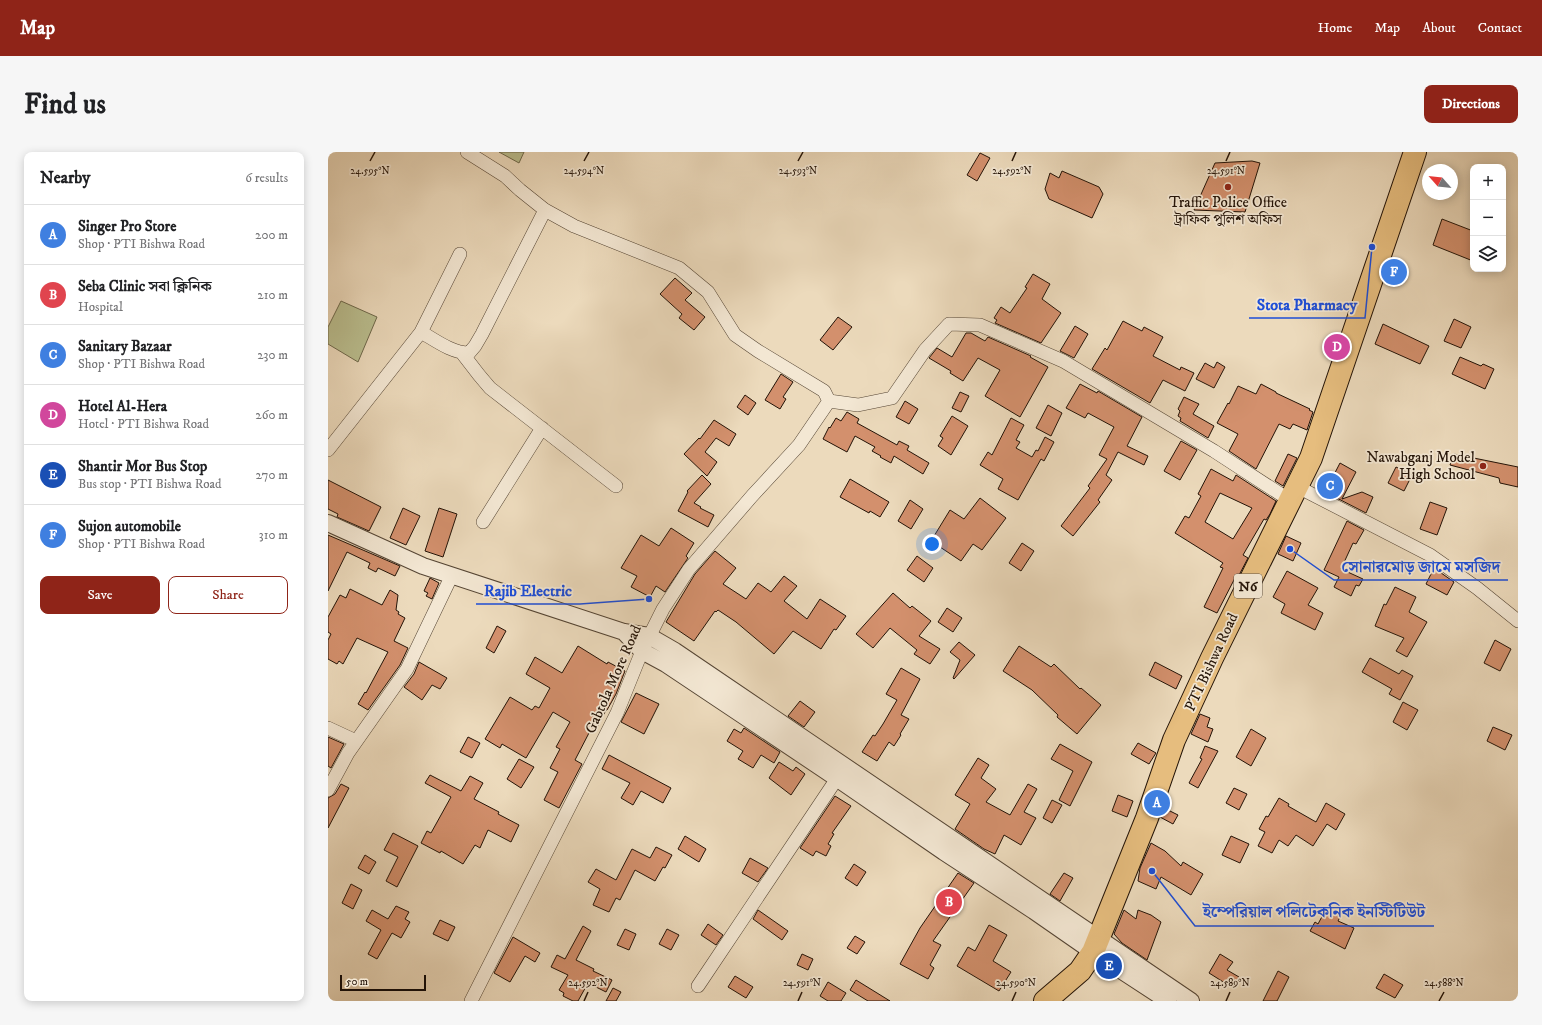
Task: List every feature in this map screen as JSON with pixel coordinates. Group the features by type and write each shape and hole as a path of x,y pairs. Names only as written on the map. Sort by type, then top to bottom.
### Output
{"highway":[{"name":"PTI Bishwa Road","path":"1045,1001 1080,971 1096,945 1147,818 1174,740 1212,658 1311,458 1415,152"}],"street":[{"path":"466,152 505,176 545,210 574,226 679,268 708,292 735,335 758,351 824,391 829,401 858,405 892,398 925,350 949,324 980,325 1063,361 1214,451 1294,494 1430,555 1476,588 1518,621"},
{"path":"421,332 450,348 462,353 469,353 475,346 545,210"},
{"path":"328,450 421,332 460,254"},
{"path":"462,353 490,388 616,486"},
{"name":"Gabtola More Road","path":"471,1001 617,713 642,651 663,609 689,570 752,496 800,445 829,401"},
{"path":"483,522 542,428"},
{"path":"328,523 423,566 624,632 649,636 675,651 842,772 1096,945 1191,1001"},
{"path":"328,790 348,753 407,669 452,575"},
{"path":"624,632 642,651 666,664 842,772"},
{"path":"328,728 356,741"},
{"path":"698,986 842,772"},
{"path":"1096,945 1168,1001"}],"green space":[{"path":"499,152 524,152 519,163"},
{"path":"341,301 377,317 358,362 328,344 328,327"}],"building":[{"path":"980,153 990,158 977,181 967,175"},
{"name":"Traffic Police Office ট্রাফিক পুলিশ অফিস","path":"1252,161 1260,163 1245,212 1194,210 1215,163"},
{"path":"1062,171 1099,187 1103,194 1092,218 1049,199 1045,189 1050,173 1059,178"},
{"path":"1442,219 1470,230 1470,260 1433,245"},
{"path":"1033,274 1050,284 1042,299 1061,313 1041,343 995,323 997,320 994,318 1001,307 1010,313 1027,288 1025,287"},
{"path":"675,278 692,293 685,300 705,317 694,330 679,318 682,314 660,294"},
{"path":"838,317 852,327 833,350 820,340"},
{"path":"1454,319 1471,327 1461,348 1444,341"},
{"path":"1123,321 1142,331 1144,327 1163,337 1153,356 1180,370 1181,367 1194,373 1185,391 1163,380 1150,403 1092,369 1105,348 1107,350"},
{"path":"1383,324 1429,346 1420,364 1375,344"},
{"path":"1075,326 1088,334 1074,358 1060,351"},
{"path":"966,333 971,333 985,341 988,337 1031,356 1030,357 1048,367 1020,417 985,396 1000,370 978,358 963,381 950,373 951,371 929,358 937,348 952,357"},
{"path":"1460,357 1481,366 1483,364 1494,369 1485,389 1452,374"},
{"path":"1217,362 1225,367 1214,388 1196,379 1205,363 1214,368"},
{"path":"781,374 793,382 783,397 786,399 780,409 765,400"},
{"path":"1080,384 1097,393 1098,391 1142,417 1127,446 1148,456 1144,465 1118,452 1106,475 1112,480 1098,500 1100,502 1073,536 1061,526 1090,488 1088,486 1107,459 1099,455 1114,427 1088,413 1085,418 1066,408"},
{"path":"1261,384 1310,409 1309,410 1313,412 1307,430 1293,424 1290,429 1279,424 1256,469 1229,451 1238,434 1217,423 1238,386 1256,394"},
{"path":"960,392 969,396 961,412 952,408"},
{"path":"745,395 756,403 748,415 737,407"},
{"path":"1184,397 1199,404 1193,414 1214,426 1208,438 1180,421 1181,418 1178,416 1180,411 1178,409"},
{"path":"905,401 918,409 909,424 896,417"},
{"path":"1048,405 1062,413 1051,436 1036,428"},
{"path":"847,412 859,419 857,423 897,445 899,441 909,446 907,450 929,463 923,474 894,456 891,463 880,457 881,456 872,451 875,447 855,436 847,452 823,439 829,427 830,428 836,418 841,421"},
{"path":"952,416 968,426 951,455 938,446 943,438 940,436"},
{"path":"1011,418 1024,425 1016,440 1020,442 1016,448 1032,457 1036,450 1038,451 1045,437 1054,442 1044,461 1041,459 1018,500 998,489 1003,479 980,465 988,452 992,455"},
{"path":"714,420 736,434 729,446 716,438 705,452 717,462 707,476 684,454 699,438 700,439"},
{"path":"1181,441 1197,450 1180,480 1164,471"},
{"path":"1288,454 1297,458 1283,486 1275,481"},
{"name":"Nawabganj Model High School","path":"1454,454 1518,467 1518,487 1500,483 1499,478 1450,465"},
{"path":"1340,463 1356,472 1342,499 1362,492 1373,497 1366,513 1325,492"},
{"path":"1396,467 1412,475 1404,491 1388,483"},
{"path":"1211,469 1233,481 1236,475 1276,501 1270,514 1266,520 1264,519 1243,555 1248,558 1238,577 1236,576 1217,613 1204,607 1223,568 1220,567 1223,563 1175,533 1185,516 1189,518 1201,496 1198,494","holes":["1220,493 1252,508 1233,539 1205,522"]},
{"path":"702,475 711,484 694,503 701,507 700,508 714,515 708,527 678,511 688,492 687,491"},
{"path":"850,479 889,502 880,517 870,511 869,513 840,497"},
{"path":"328,480 381,507 369,531 337,517 338,514 328,509"},
{"path":"980,498 1006,518 982,550 973,544 961,561 931,541 950,510 964,519"},
{"path":"910,500 923,509 911,529 898,521"},
{"path":"1430,502 1447,508 1437,535 1420,529"},
{"path":"403,508 420,516 406,545 390,538"},
{"path":"439,508 457,514 443,557 425,551"},
{"path":"1347,521 1364,530 1356,544 1353,543 1341,569 1363,579 1359,586 1356,585 1351,596 1334,587 1339,577 1324,570"},
{"path":"671,528 694,543 686,556 688,558 665,592 656,586 650,597 631,587 637,576 621,568 641,535 659,546"},
{"path":"328,535 400,566 395,576 378,568 376,572 368,568 370,563 347,552 328,591"},
{"path":"1286,536 1301,543 1293,561 1278,554"},
{"path":"1022,543 1034,551 1021,571 1009,563"},
{"path":"715,551 736,568 723,584 746,599 758,583 771,592 784,576 797,586 784,601 807,619 820,599 846,616 836,630 834,629 821,649 793,631 774,654 736,622 718,610 716,612 715,611 694,641 666,622 695,574"},
{"path":"917,556 933,568 924,582 907,570"},
{"path":"1434,568 1454,582 1447,595 1426,584"},
{"path":"1287,571 1318,588 1308,605 1323,613 1315,630 1281,613 1285,604 1273,597"},
{"path":"430,578 439,583 432,599 426,596 428,593 424,591"},
{"path":"1395,587 1416,597 1409,612 1427,622 1407,657 1396,651 1404,638 1375,626 1384,604 1386,605"},
{"path":"350,589 382,605 390,590 398,595 396,610 399,612 398,614 405,618 394,641 408,648 400,665 368,710 358,704 365,692 366,693 388,652 357,638 343,664 339,661 337,664 328,659 328,640 331,634 328,632 328,617 340,595 346,598"},
{"path":"893,593 910,608 912,606 931,621 919,636 940,649 930,664 914,654 917,650 890,628 873,648 856,634"},
{"path":"947,608 962,618 953,632 938,622"},
{"path":"497,626 506,631 494,653 486,648"},
{"path":"1495,640 1511,649 1500,671 1484,663"},
{"path":"959,642 975,655 954,679 953,678 960,660 950,652"},
{"path":"578,646 607,664 608,662 625,671 616,694 594,733 590,731 575,760 582,764 559,808 544,800 558,772 550,768 560,749 556,747 570,722 553,712 526,758 502,744 500,748 485,739 510,697 532,710 535,706 539,708 550,688 526,674 535,657 562,673"},
{"path":"1019,646 1051,667 1054,664 1080,689 1081,688 1101,705 1077,734 1057,717 1058,715 1032,690 1003,671"},
{"path":"1370,658 1399,674 1402,670 1413,676 1400,700 1389,694 1392,689 1362,672"},
{"path":"419,662 447,678 440,689 432,685 422,700 404,687 414,674"},
{"path":"1155,662 1182,676 1176,689 1149,675"},
{"path":"901,668 920,679 901,715 909,719 900,734 901,735 894,746 889,742 877,761 862,752 873,735 875,736 897,700 886,694"},
{"path":"636,693 659,704 644,734 621,722"},
{"path":"800,701 815,712 804,727 788,716"},
{"path":"1403,702 1418,710 1407,730 1393,722"},
{"path":"1200,714 1210,718 1207,727 1213,729 1208,742 1191,734"},
{"path":"1493,727 1512,735 1505,750 1487,741"},
{"path":"744,728 780,752 774,763 761,755 753,768 738,759 743,751 727,741 734,729 741,733"},
{"path":"1251,729 1266,738 1251,766 1236,757"},
{"path":"328,737 344,744 331,768 328,766"},
{"path":"468,737 480,743 472,758 460,752"},
{"path":"1138,743 1156,753 1149,764 1131,754"},
{"path":"1060,744 1092,762 1070,806 1059,800 1073,771 1051,759"},
{"path":"1205,746 1218,751 1198,788 1189,783 1202,759 1200,758"},
{"path":"609,755 671,788 663,803 641,791 633,805 621,798 630,783 602,769"},
{"path":"978,758 989,765 981,778 996,789 986,802 1010,815 1028,784 1037,789 1024,812 1036,818 1021,845 1004,835 995,854 984,849 955,829 970,804 955,795"},
{"path":"519,759 534,767 521,788 507,779"},
{"path":"779,762 793,771 796,767 805,774 791,795 769,778"},
{"path":"430,775 461,791 470,776 483,783 474,799 499,812 498,814 519,825 511,842 488,830 480,848 475,845 463,864 441,851 440,853 421,843 427,831 431,833 451,797 425,783"},
{"path":"341,784 349,788 328,828 328,798 335,794"},
{"path":"1234,788 1247,794 1239,810 1226,803"},
{"path":"1118,795 1133,801 1127,817 1112,811"},
{"path":"835,796 851,806 832,833 834,834 828,844 831,846 826,856 816,851 813,856 800,848"},
{"path":"1279,798 1289,804 1288,806 1316,822 1326,803 1345,814 1336,830 1327,824 1313,846 1296,835 1288,846 1279,840 1272,853 1258,846 1265,832 1259,829"},
{"path":"1052,800 1062,805 1052,823 1043,818"},
{"path":"1164,808 1178,815 1173,824 1160,817"},
{"path":"393,833 418,846 397,887 386,881 398,857 384,850"},
{"path":"685,836 706,849 699,862 678,849"},
{"path":"1231,836 1249,844 1240,863 1222,855"},
{"path":"1151,843 1165,851 1181,866 1183,862 1203,874 1191,895 1161,877 1156,889 1138,881 1140,868"},
{"path":"656,847 672,855 665,868 663,867 655,881 635,870 620,900 616,898 609,912 593,905 600,889 588,882 596,869 616,880 632,849 650,858"},
{"path":"365,855 376,862 369,874 358,868"},
{"path":"750,858 768,868 758,882 742,873"},
{"path":"854,864 866,872 857,886 845,878"},
{"path":"958,873 974,883 933,941 941,945 930,965 934,968 928,979 900,964 920,928"},
{"path":"1064,873 1073,878 1060,901 1050,894"},
{"path":"351,884 362,890 353,909 342,903"},
{"path":"396,906 409,912 405,919 410,922 401,938 392,933 377,959 368,954 381,930 366,921 372,910 388,919"},
{"path":"1326,909 1340,917 1338,921 1354,928 1345,949 1310,931 1315,922 1318,924"},
{"path":"758,910 788,931 782,940 753,919"},
{"path":"1124,910 1136,919 1138,910 1151,915 1161,922 1147,960 1122,943 1114,934"},
{"path":"440,920 455,927 448,941 433,934"},
{"path":"708,924 723,935 716,945 701,935"},
{"path":"989,925 1007,935 993,961 1011,972 999,991 957,966 968,947 975,951"},
{"path":"583,926 591,931 576,960 594,969 593,971 612,980 606,992 588,983 578,1001 573,1001 563,996 564,993 559,990 568,975 551,967 557,955 565,959"},
{"path":"625,929 636,934 629,950 617,945"},
{"path":"667,929 679,935 671,950 659,944"},
{"path":"855,936 865,942 857,954 847,948"},
{"path":"513,937 540,953 535,962 525,956 510,982 494,973"},
{"path":"802,954 813,959 808,970 797,965"},
{"path":"1220,954 1233,962 1227,970 1239,977 1233,988 1209,973"},
{"path":"1278,971 1289,977 1277,1001 1263,1001"},
{"path":"1384,974 1403,985 1395,998 1376,988"},
{"path":"735,976 753,987 746,998 728,987"},
{"path":"856,980 890,1001 868,1001 850,990"},
{"path":"828,982 846,993 841,1001 828,1001 820,996"},
{"path":"613,988 621,992 616,1001 606,1001"}],"place":[{"name":"Traffic Police Office ট্রাফিক পুলিশ অফিস","path":"1228,187"},
{"name":"Stota Pharmacy","path":"1372,247"},
{"name":"Sujon automobile","path":"1394,272"},
{"name":"Hotel Al-Hera","path":"1337,347"},
{"name":"Nawabganj Model High School","path":"1483,466"},
{"name":"Sanitary Bazaar","path":"1330,486"},
{"name":"সোনারমোড় জামে মসজিদ","path":"1290,549"},
{"name":"Rajib Electric","path":"649,599"},
{"name":"Singer Pro Store","path":"1157,803"},
{"name":"ইম্পেরিয়াল পলিটেকনিক ইনস্টিটিউট","path":"1152,871"},
{"name":"Seba Clinic সবা ক্লিনিক","path":"949,902"},
{"name":"Shantir Mor Bus Stop","path":"1109,966"}]}
